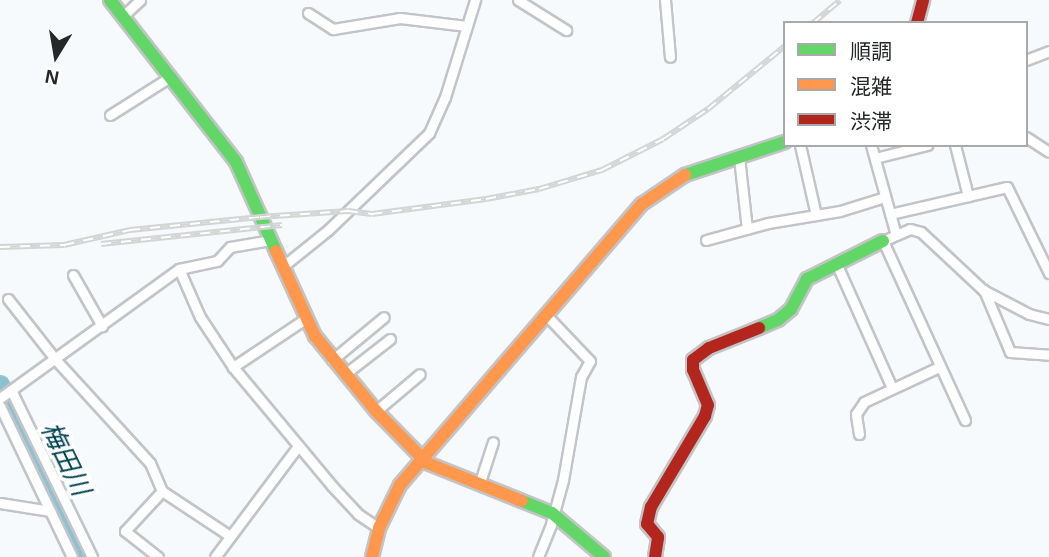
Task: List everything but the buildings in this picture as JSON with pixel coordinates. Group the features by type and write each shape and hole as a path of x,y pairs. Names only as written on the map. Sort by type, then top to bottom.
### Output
{"street":[{"path":"110,0 236,162 305,319 332,359 376,411 427,463 552,513 604,557"},
{"path":"124,15 141,0"},
{"path":"282,267 328,230 429,133 445,97 475,0"},
{"path":"518,0 566,30"},
{"path":"665,0 670,58"},
{"path":"918,21 923,0"},
{"path":"308,13 333,29 400,19 467,26"},
{"path":"1028,59 1049,51"},
{"path":"110,115 170,77"},
{"path":"1028,138 1049,152"},
{"path":"372,557 379,528 400,485 618,231 655,192 688,173 783,143"},
{"path":"800,147 816,215"},
{"path":"872,147 896,235"},
{"path":"875,158 918,147"},
{"path":"956,147 968,196"},
{"path":"739,157 747,229"},
{"path":"890,214 1007,187 1049,274 1049,282"},
{"path":"706,240 885,197"},
{"path":"655,557 657,537 647,524 652,507 705,416 708,405 693,369 694,360 709,348 778,320 791,309 807,279 910,229 921,232 984,290 1029,314 1049,319"},
{"path":"92,557 5,394 179,269 217,261 230,247 271,240"},
{"path":"883,241 965,420"},
{"path":"837,265 892,388"},
{"path":"179,269 200,317 233,367 358,514 379,528"},
{"path":"73,275 102,326"},
{"path":"984,290 1010,352 1049,355"},
{"path":"8,299 55,359 150,463 162,491 230,536"},
{"path":"538,557 551,524 563,480 581,377 590,361 547,316"},
{"path":"332,359 384,317"},
{"path":"233,367 305,319"},
{"path":"345,374 390,339"},
{"path":"859,434 856,414 864,402 939,367"},
{"path":"376,411 420,374"},
{"path":"0,406 72,557"},
{"path":"479,485 493,442"},
{"path":"215,557 298,446"},
{"path":"158,557 125,531 162,491"},
{"path":"0,503 50,511"},
{"path":"59,526 72,517"}],"waterway":[{"name":"梅田川","path":"0,384 84,557"}],"railway":[{"path":"815,21 840,0"},
{"path":"0,247 64,245 130,230 260,217 348,211 372,214 539,189 602,170 663,139 708,109 783,48"},
{"path":"101,244 282,225"}],"traffic: fast":[{"path":"110,0 236,162 276,251"},
{"path":"685,175 783,143"},
{"path":"759,328 778,320 791,309 807,279 883,241"},
{"path":"522,501 552,513 604,557"}],"traffic: slow":[{"path":"372,557 379,528 400,485 642,204 685,175"},
{"path":"276,251 315,336 376,411 427,463 522,501"}],"traffic: jam":[{"path":"918,21 923,0"},
{"path":"655,557 658,537 647,524 651,507 705,416 708,405 693,370 693,360 709,348 759,328"}]}
